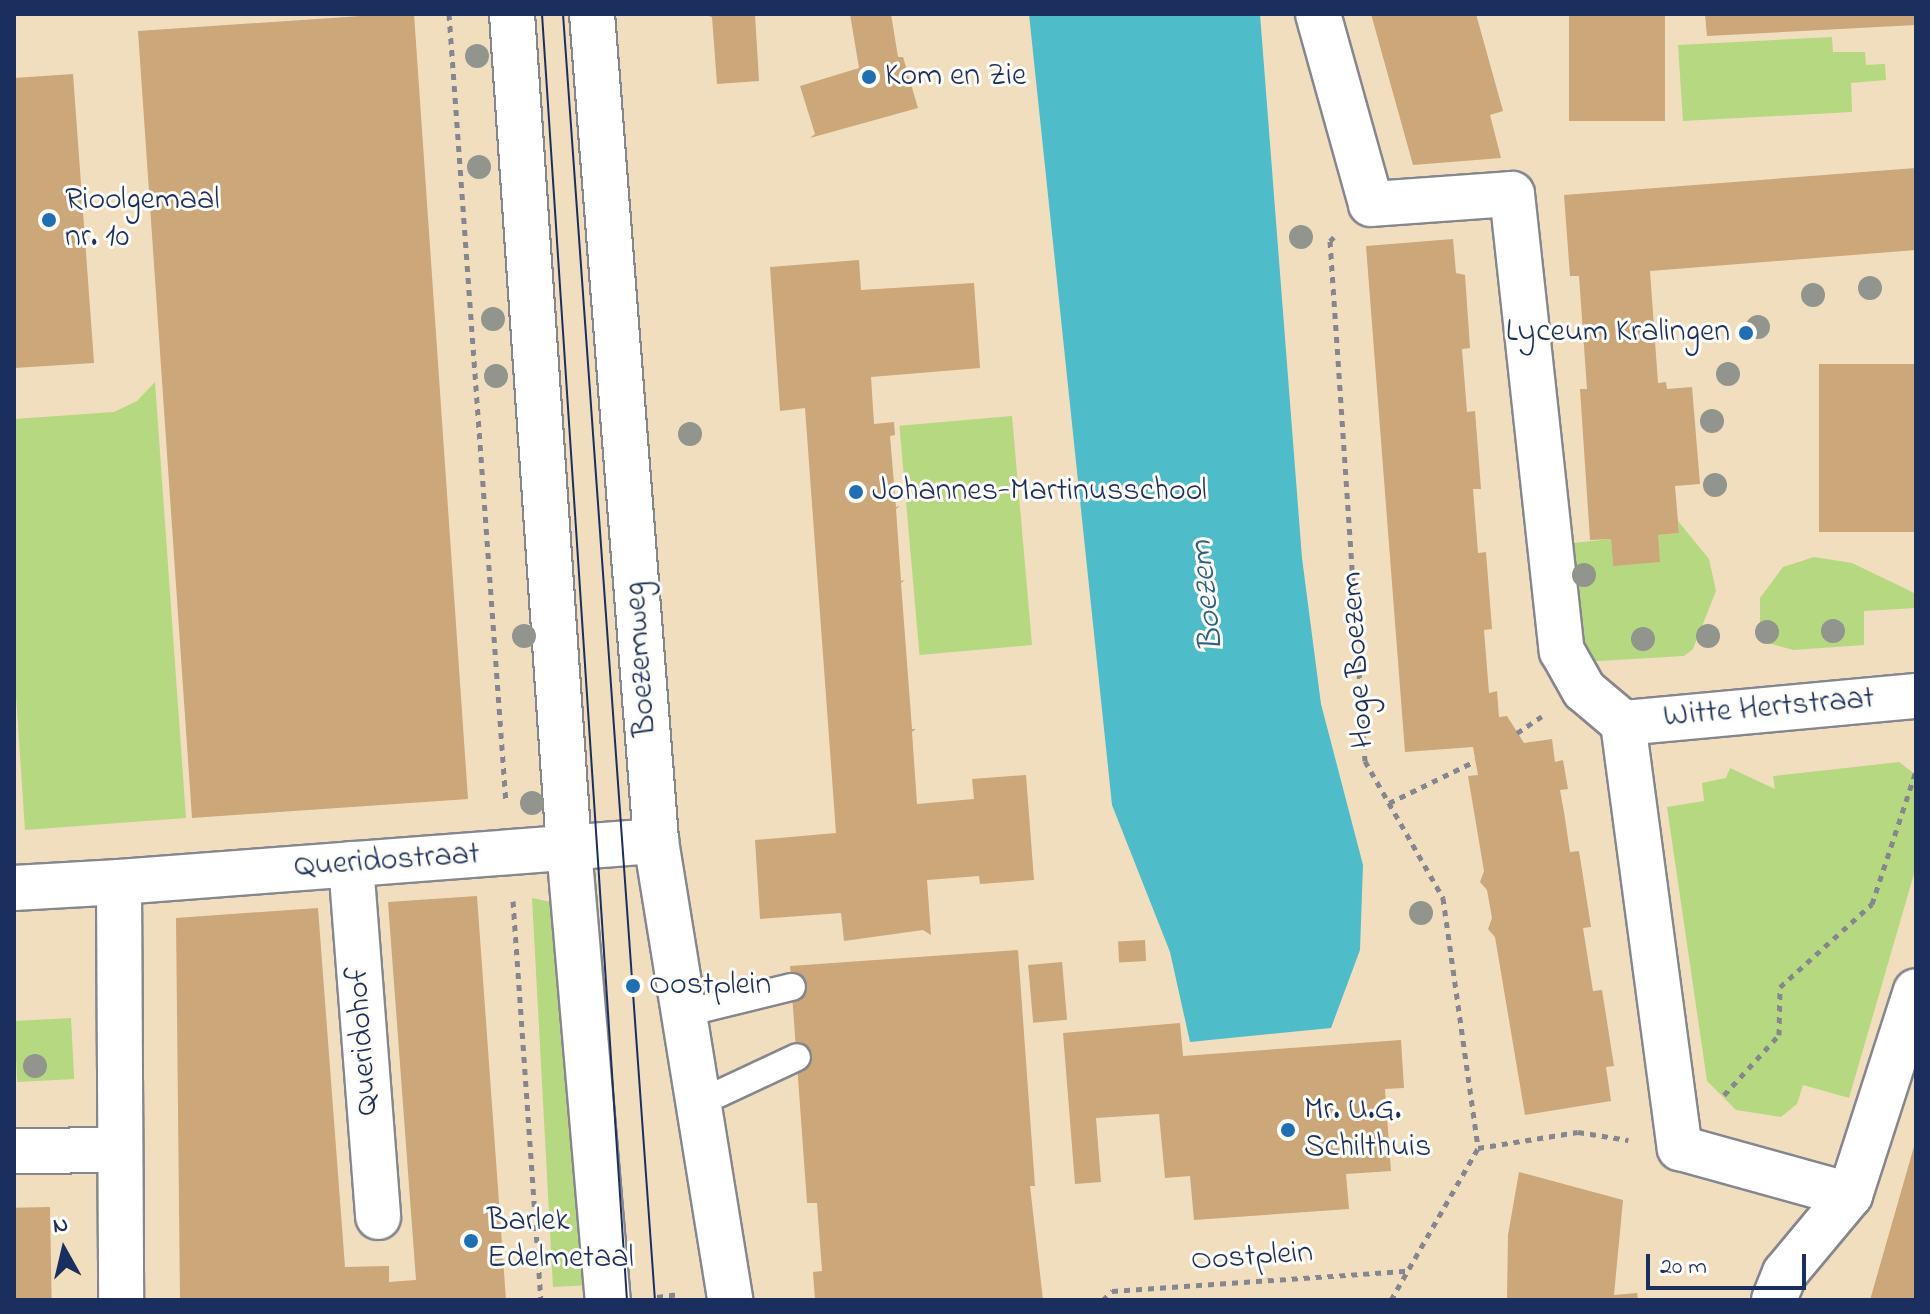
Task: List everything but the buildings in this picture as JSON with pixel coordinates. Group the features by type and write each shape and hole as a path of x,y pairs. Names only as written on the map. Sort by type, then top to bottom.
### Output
{"street":[{"path":"512,14 569,848 608,1300"},
{"name":"Boezemweg","path":"592,14 656,841 730,1300"},
{"path":"1318,14 1371,204 1512,194 1562,651 1584,690 1623,723 1680,1148 1850,1195"},
{"name":"Witte Hertstraat","path":"1623,723 1916,696"},
{"name":"Queridostraat","path":"14,888 656,841"},
{"name":"Queridohof","path":"351,864 378,1217"},
{"path":"119,882 121,1300"},
{"path":"1774,1300 1785,1273 1850,1195 1916,991"},
{"path":"14,1151 119,1150"}],"lane":[{"path":"685,1013 792,987"},
{"path":"699,1103 797,1057"}],"path":[{"path":"449,14 541,1300"},
{"name":"Hoge Boezem","path":"1371,204 1330,241 1365,761 1443,898 1478,1148"},
{"path":"1389,803 1475,761"},
{"path":"1391,1300 1478,1148 1578,1132 1680,1148 1779,1035 1780,987 1872,904 1916,771"},
{"name":"Oostplein","path":"1103,1300 1112,1291 1407,1271"}],"green space":[{"path":"1832,37 1833,52 1865,52 1866,65 1885,64 1886,80 1851,83 1852,112 1683,121 1678,45"},
{"path":"155,382 186,818 25,830 14,666 14,419 114,412 137,401"},
{"path":"1012,416 1032,645 919,655 899,426"},
{"path":"1678,521 1709,559 1716,591 1693,649 1684,656 1583,662 1573,543 1611,539 1613,565 1658,535 1679,533"},
{"path":"1814,557 1852,563 1916,594 1916,608 1864,611 1864,645 1793,650 1768,643 1760,637 1760,598 1783,567"},
{"path":"1899,762 1916,775 1916,867 1849,1098 1803,1085 1797,1104 1781,1117 1736,1110 1707,1081 1667,807 1704,801 1702,783 1726,778 1730,768 1775,789 1773,776"},
{"path":"532,898 551,902 554,912 567,1099 591,1285 553,1287"},
{"path":"71,1018 74,1079 17,1082 14,1021"}],"water":[{"name":"Boezem","path":"1029,14 1260,14 1302,558 1321,704 1363,865 1360,950 1331,1028 1190,1042 1170,952 1112,805"}],"tram line":[{"path":"542,14 627,1300"},
{"path":"563,14 655,1300"}],"place":[{"name":"Kom en Zie","path":"869,77"},
{"name":"Rioolgemaal nr. 10","path":"49,220"},
{"name":"Lyceum Kralingen","path":"1746,333"},
{"name":"Johannes-Martinusschool","path":"856,492"},
{"name":"Oostplein","path":"633,986"},
{"name":"Mr. U.G. Schilthuis","path":"1288,1130"},
{"name":"Barlek Edelmetaal","path":"471,1241"}]}
